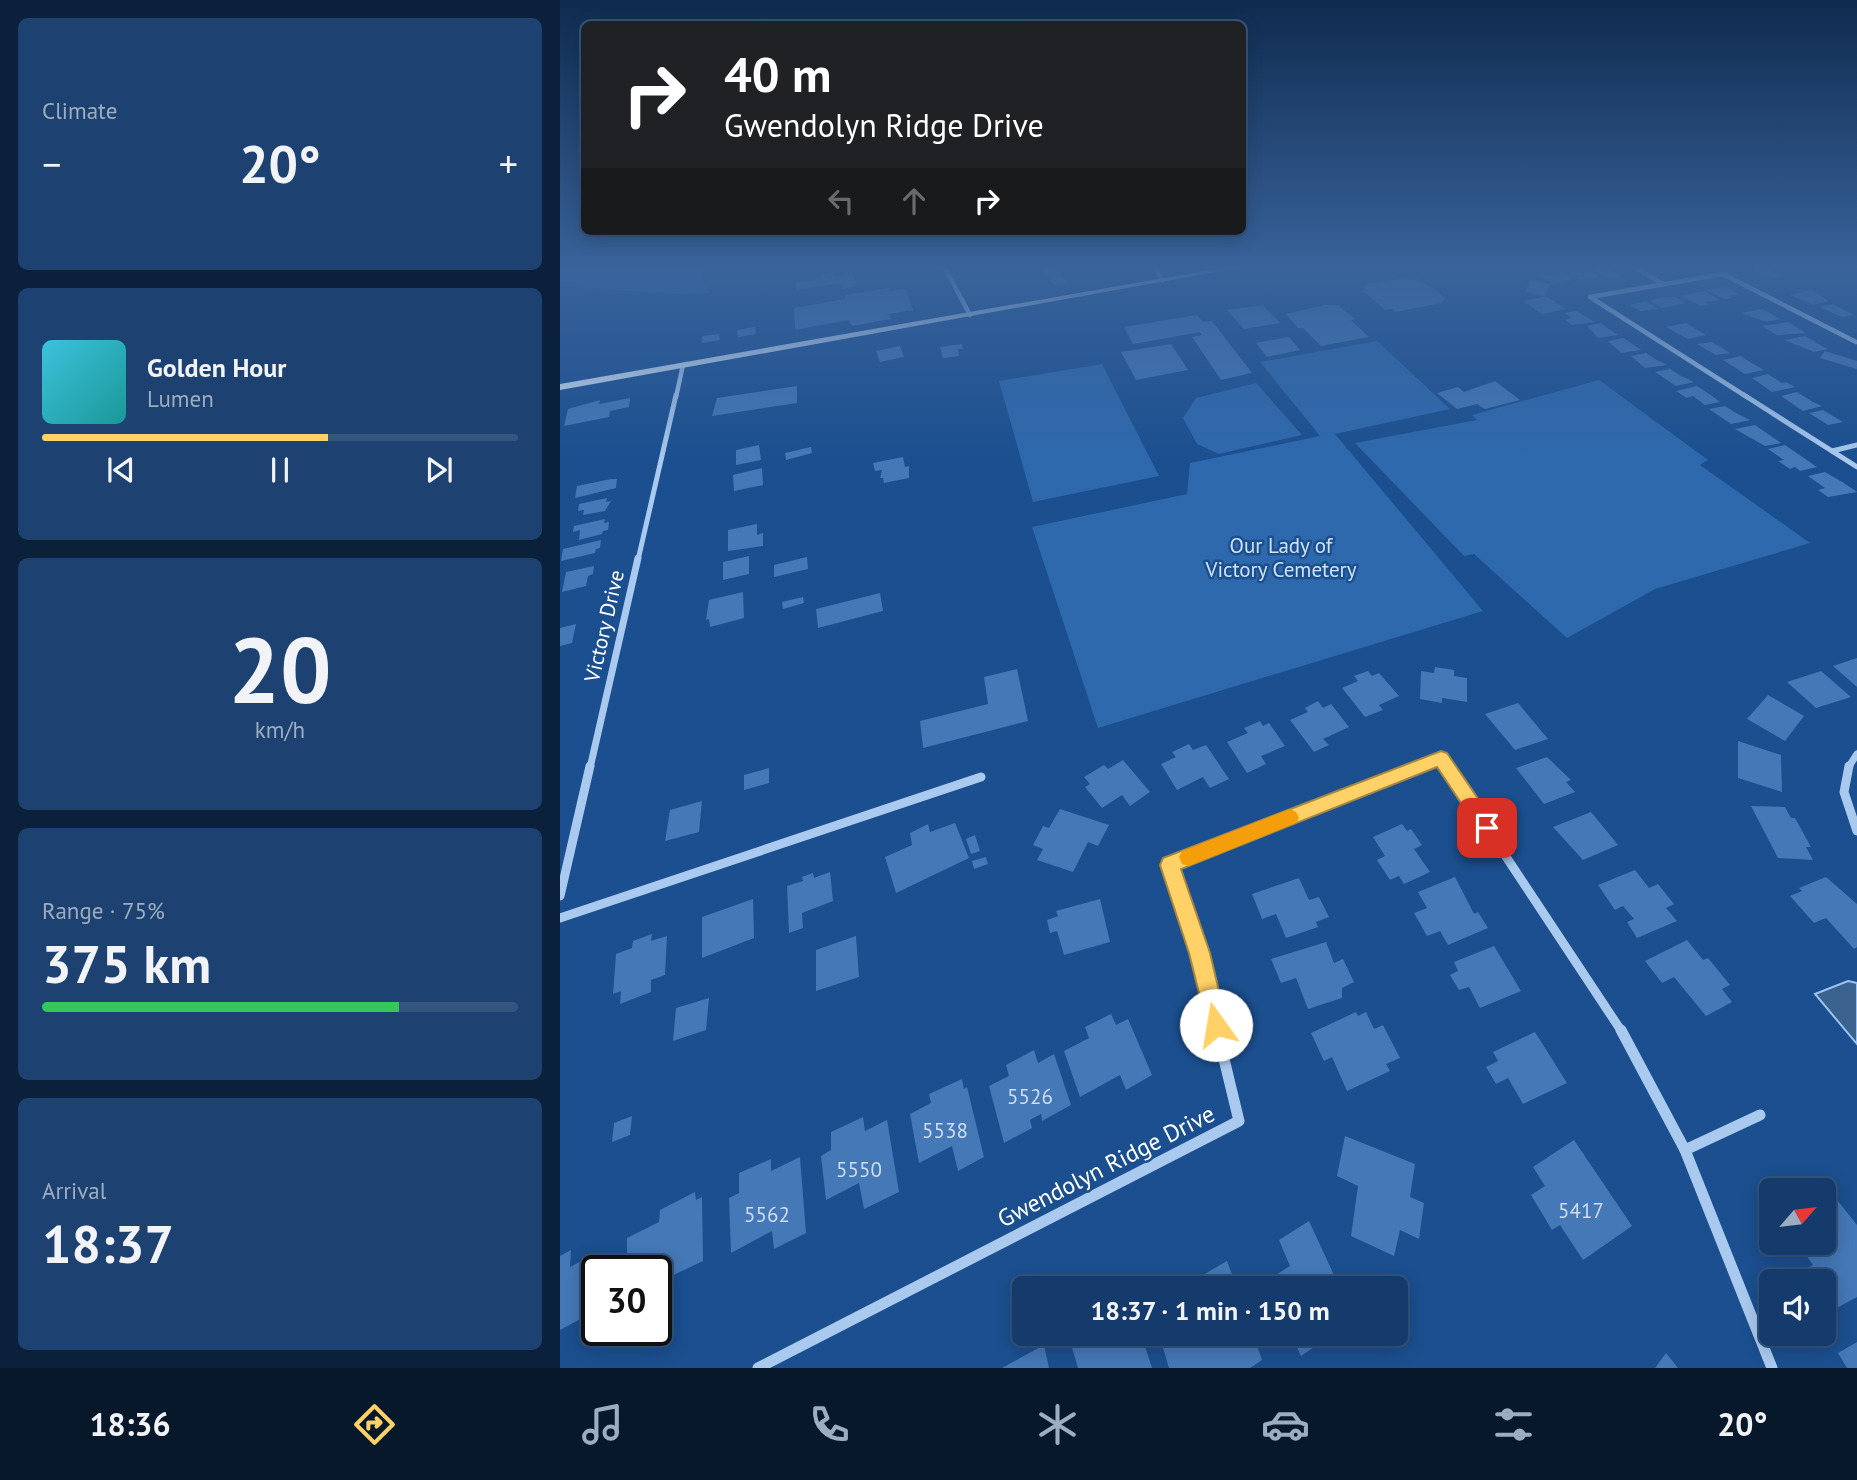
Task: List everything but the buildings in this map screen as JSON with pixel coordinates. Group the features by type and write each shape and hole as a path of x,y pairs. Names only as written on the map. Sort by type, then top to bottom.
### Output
{"street":[{"path":"560,387 873,332"},
{"path":"1645,332 1857,467"},
{"path":"1836,332 1856,342"},
{"name":"Victory Drive","path":"560,895 683,365"},
{"path":"1832,451 1857,445"},
{"path":"1857,754 1845,772 1843,793 1846,808 1857,831"},
{"name":"Gwendolyn Ridge Drive","path":"758,1368 1239,1121 1199,953 1170,865 1441,758 1612,1013 1685,1150"},
{"path":"560,918 981,777"},
{"path":"1760,1115 1685,1150 1772,1368"}],"green space":[{"name":"Our Lady of Victory Cemetery","path":"1377,341 1450,409 1335,434 1483,611 1098,728 1032,527 1187,494 1190,463 1320,436 1260,362"},
{"path":"1102,364 1159,476 1033,502 999,381"},
{"path":"1599,380 1708,460 1700,465 1810,543 1655,589 1567,638 1474,554 1464,556 1355,443 1477,420 1472,415"},
{"path":"1256,383 1302,435 1219,454 1197,444 1183,418 1196,398"}],"shaded area":[{"path":"1848,981 1857,983 1857,1044 1815,994"}],"slow traffic":[{"path":"1189,857 1290,818"}],"route":[{"path":"1216,1025 1199,953 1170,865 1441,758 1487,828"}]}
